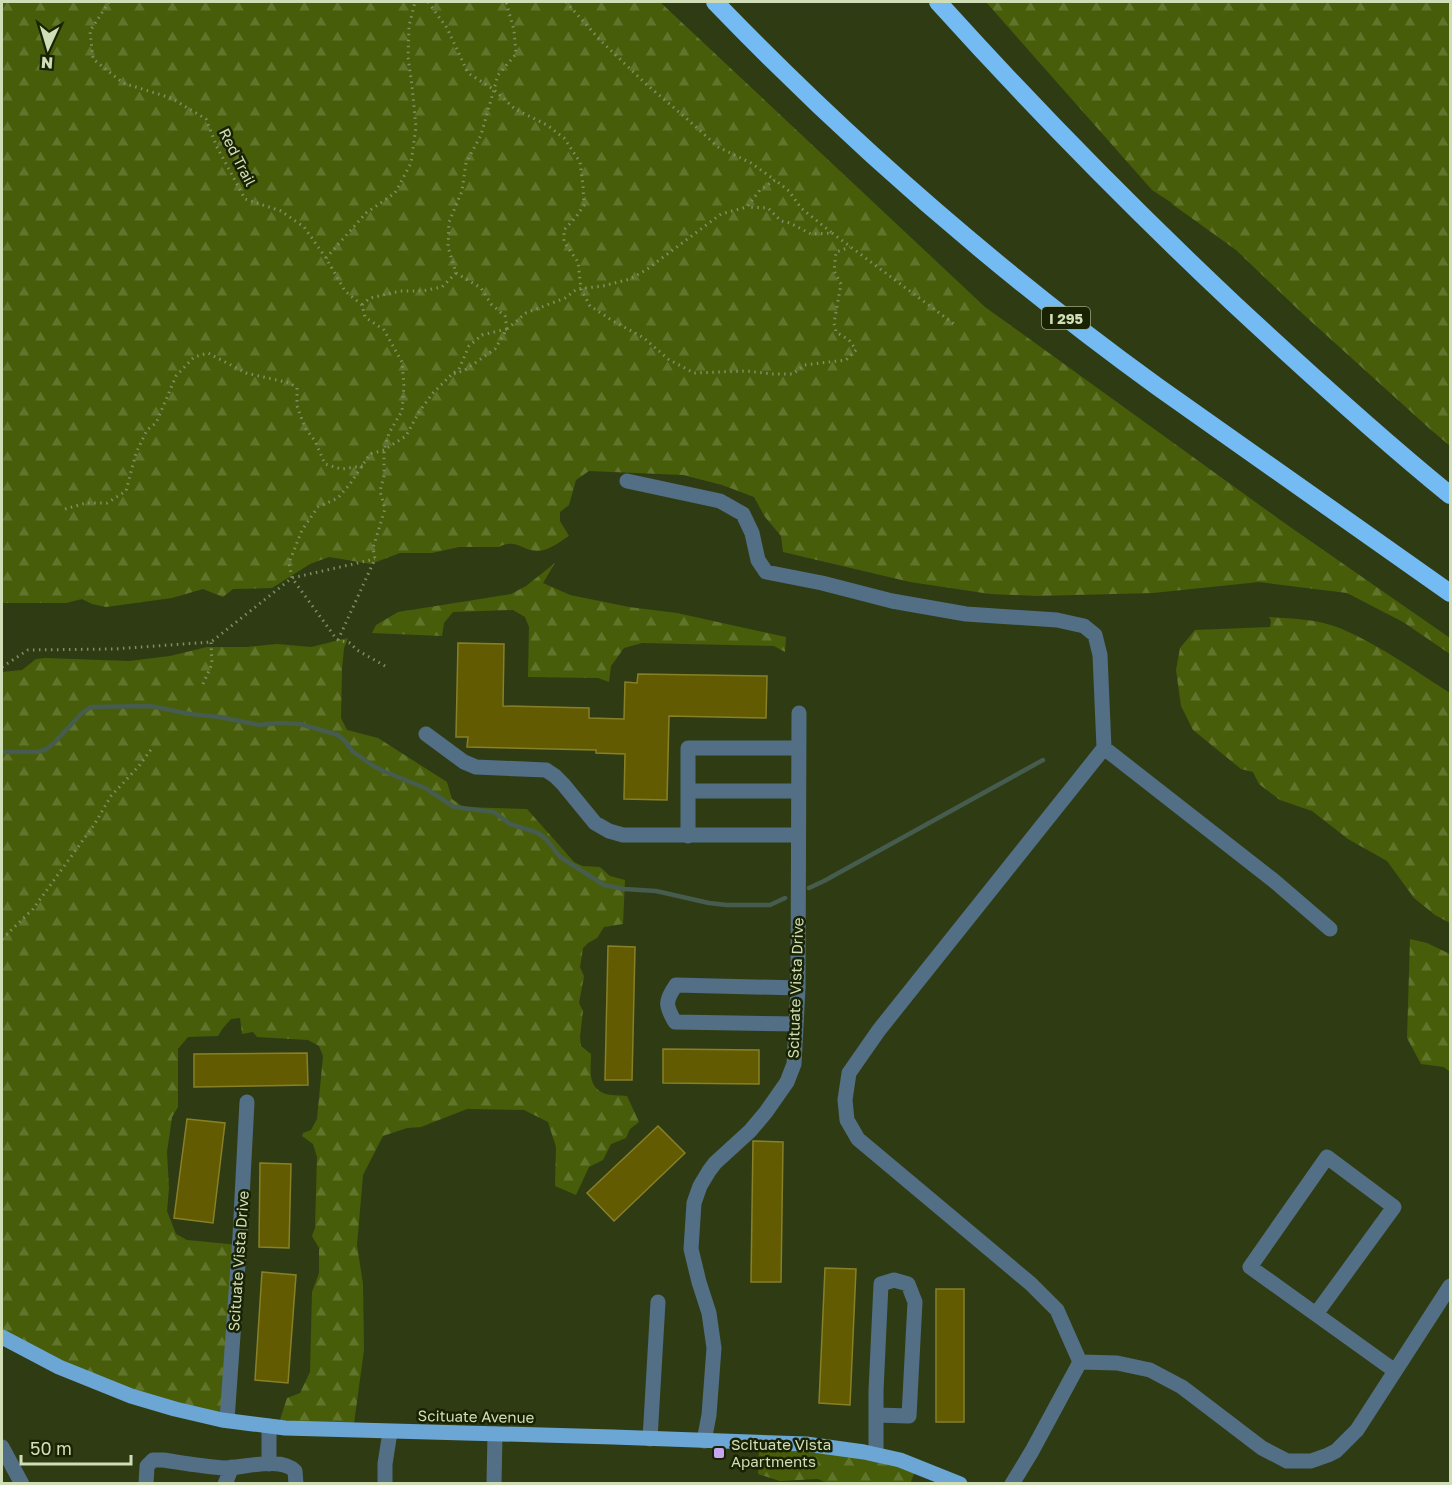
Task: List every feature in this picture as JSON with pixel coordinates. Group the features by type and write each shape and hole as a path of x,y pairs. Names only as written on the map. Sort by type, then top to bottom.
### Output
{"highway":[{"name":"I 295","path":"715,2 866,150 1038,297 1167,394 1450,593"},
{"path":"938,2 1049,122 1154,227 1327,389 1450,495"}],"main road":[{"name":"Scituate Avenue","path":"2,1337 59,1367 131,1396 175,1409 227,1420 285,1428 806,1444 864,1452 900,1460 960,1484"}],"street":[{"path":"627,481 720,501 743,514 752,533 758,560 766,572 822,583 891,601 966,614 1057,620 1084,626 1095,635 1100,655 1104,748 879,1030 849,1073 845,1100 848,1120 858,1139 1031,1284 1057,1310 1080,1362"},
{"name":"Scituate Vista Drive","path":"704,1441 709,1415 714,1348 709,1313 691,1249 694,1203 709,1171 766,1112 787,1082 794,1064 798,988 799,712"},
{"path":"426,734 464,762 476,766 546,770 563,784 595,823 609,831 623,835 798,835"},
{"path":"688,836 688,748 799,748"},
{"path":"1104,748 1273,880 1330,929"},
{"path":"688,791 798,791"},
{"path":"796,1024 675,1022 667,1009 668,997 675,985 798,988"},
{"name":"Scituate Vista Drive","path":"227,1420 247,1102"},
{"path":"1316,1314 1394,1207 1327,1157 1250,1267 1395,1371"},
{"path":"876,1414 909,1416 915,1302 908,1284 894,1280 881,1284 876,1414 876,1455"},
{"path":"1080,1362 1117,1363 1150,1370 1182,1387 1262,1448 1287,1461 1311,1461 1328,1455 1343,1445 1357,1430 1450,1286"},
{"path":"650,1439 658,1302"},
{"path":"1012,1484 1080,1362"},
{"path":"269,1426 269,1464"},
{"path":"385,1484 385,1464 390,1432"},
{"path":"494,1484 495,1434"},
{"path":"2,1447 22,1484"},
{"path":"146,1484 147,1466 153,1460 163,1460 224,1468 277,1464 292,1468 296,1475 296,1484"},
{"path":"225,1484 232,1467"}],"path":[{"name":"Red Trail","path":"109,2 90,32 93,58 123,83 171,98 206,119 217,147 245,198 281,211 304,227 326,258 345,291 362,305 365,317 384,330 402,362 404,386 402,411 389,433 384,450"},
{"path":"326,258 366,213 395,193 411,163 416,128 408,57 409,26 415,2"},
{"path":"428,2 447,28 468,73 494,89 515,109 547,125 564,138 580,162 583,185 584,205 576,218 564,230 564,242 578,262 581,289 590,306 644,338 668,359 693,373 747,371 772,374 793,374 804,365 846,360 856,350 849,340 836,332 834,323 841,284 834,271 836,252 850,247"},
{"path":"507,2 514,30 516,54 498,75 481,135 466,163 462,191 449,222 448,248 456,273 481,288 491,304 505,316 507,329"},
{"path":"566,2 600,40 646,84 718,147 751,163 776,180 801,208 954,324"},
{"path":"747,207 760,190 776,180"},
{"path":"450,375 465,370 495,349 507,329 526,313 565,298 577,289 603,286 630,279 665,257 721,214 747,207 768,208 781,221 811,234 832,233"},
{"path":"362,305 370,298 400,291 422,291 442,287 456,273"},
{"path":"385,666 357,651 350,643 338,640 292,578 289,563 302,530 318,507 338,498 370,454 384,450 406,435 432,394 459,369 470,346 482,335 507,329"},
{"path":"65,509 86,503 107,503 126,491 136,453 147,430 156,423 176,376 194,357 208,353 246,373 290,382 297,388 297,406 304,428 315,441 325,464 340,469 363,466"},
{"path":"338,640 375,559 373,548 385,509 380,491 384,476 384,450"},
{"path":"2,667 28,650 114,649 211,642 292,578 375,559"},
{"path":"203,684 212,664 211,642"},
{"path":"2,939 33,909 94,825 111,796 139,766 152,748"}],"green space":[{"path":"2,2 660,2 985,307 1283,522 1450,638 1450,654 1403,622 1347,593 1259,582 1153,593 1037,596 990,594 910,582 783,552 781,536 765,517 754,497 722,485 683,475 589,471 576,480 569,505 560,512 560,521 569,536 546,550 537,551 514,544 499,547 459,547 432,553 400,553 371,564 329,557 310,564 272,588 233,589 223,597 203,589 172,598 106,607 82,599 66,603 2,603"},
{"path":"986,2 1450,2 1450,446 1304,315 1236,250 1152,190"},
{"path":"555,563 543,583 570,595 629,607 677,613 786,637 785,652 774,646 642,643 624,648 611,666 609,682 598,678 528,677 529,627 525,617 513,610 453,612 444,623 442,636 372,633 376,625 398,612 511,594 526,586"},
{"path":"1269,617 1315,621 1342,629 1384,650 1450,693 1450,923 1435,915 1414,898 1387,861 1348,839 1312,811 1280,800 1259,784 1253,772 1241,769 1193,730 1181,706 1176,670 1180,648 1195,630 1270,627"},
{"path":"348,638 344,648 342,669 341,718 347,730 378,738 447,782 452,799 463,807 527,809 574,862 582,866 600,867 610,876 625,880 623,924 604,927 597,938 583,948 580,967 584,976 579,1003 583,1011 580,1037 581,1046 591,1054 591,1076 594,1086 605,1094 627,1096 639,1122 630,1129 626,1138 611,1144 603,1160 589,1167 576,1195 555,1186 556,1147 548,1122 524,1110 467,1109 421,1127 407,1128 383,1136 363,1175 357,1245 363,1284 364,1350 353,1431 278,1426 287,1398 300,1393 310,1372 312,1292 319,1273 319,1248 312,1236 315,1228 317,1157 313,1144 302,1136 303,1133 311,1130 317,1119 323,1056 319,1046 308,1040 257,1037 253,1032 242,1034 240,1018 231,1019 218,1036 188,1037 178,1049 178,1107 172,1117 167,1152 169,1188 167,1211 176,1234 187,1240 239,1245 227,1420 137,1400 2,1338 2,672 22,670 36,659 45,658 129,661 170,656 207,647 277,644 311,647"},
{"path":"1410,939 1427,943 1450,954 1450,1072 1444,1067 1421,1064 1407,1038"},
{"path":"759,1445 801,1445 916,1469 910,1484 827,1483 818,1479 780,1481 758,1474"}],"building":[{"path":"458,643 504,644 503,706 589,708 589,718 624,719 625,682 637,683 638,674 767,676 766,718 669,716 667,800 624,799 625,754 596,753 596,750 467,747 468,737 456,737"},
{"path":"608,946 635,947 632,1080 605,1080"},
{"path":"663,1049 759,1050 759,1084 663,1083"},
{"path":"307,1053 308,1085 194,1087 194,1054"},
{"path":"187,1119 225,1123 213,1223 174,1218"},
{"path":"658,1126 685,1153 614,1221 587,1193"},
{"path":"753,1141 783,1142 781,1282 751,1282"},
{"path":"260,1163 291,1164 289,1248 259,1247"},
{"path":"825,1268 856,1269 850,1405 819,1403"},
{"path":"262,1272 296,1275 288,1383 255,1380"},
{"path":"936,1289 964,1289 964,1422 936,1422"}],"waterway":[{"path":"2,752 45,750 91,707 150,706 259,725 300,724 338,735 352,751 372,765 425,788 454,807 494,812 510,824 538,833 547,840 560,857 604,885 656,891 727,905 770,905 785,898"},
{"path":"809,888 1043,760"}],"place":[{"name":"Scituate Vista Apartments","path":"719,1453"}]}
